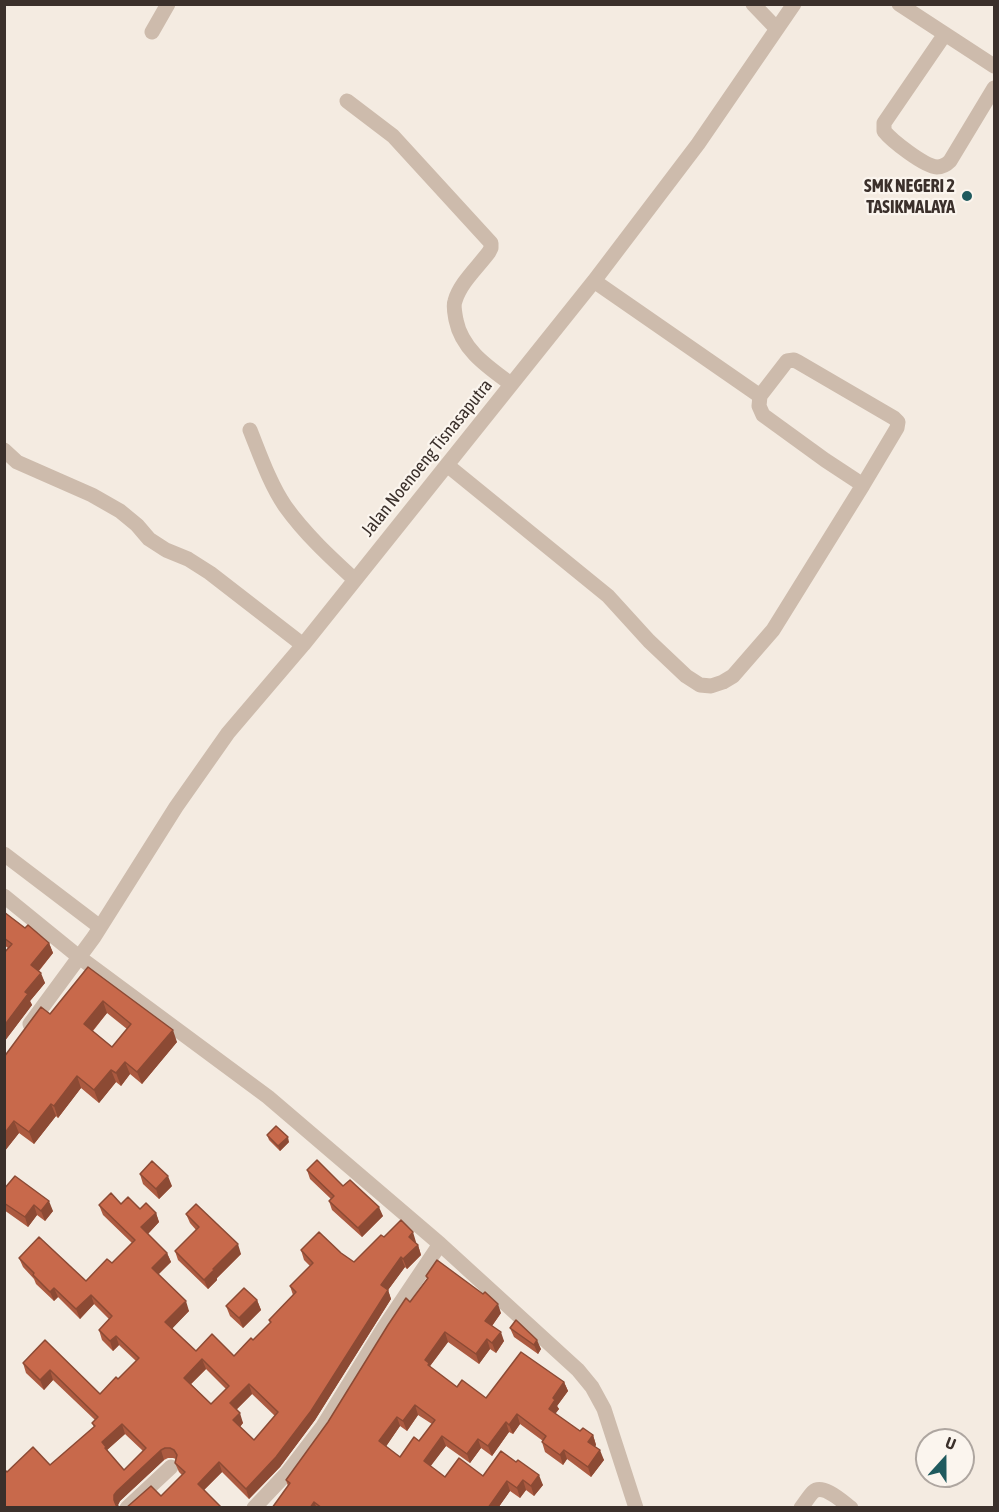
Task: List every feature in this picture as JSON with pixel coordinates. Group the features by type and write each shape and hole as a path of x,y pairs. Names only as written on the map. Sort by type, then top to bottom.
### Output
{"street":[{"path":"152,32 168,4"},
{"path":"753,4 777,29"},
{"name":"Jalan Noenoeng Tisnasaputra","path":"25,1031 97,932 176,807 228,733 303,645 594,281 698,144 794,4"},
{"path":"899,4 994,66"},
{"path":"945,34 884,123 884,131 891,139 926,164 945,166 994,88"},
{"path":"347,101 393,136 490,243 489,252 466,280 454,302 455,317 458,331 467,346 483,363 511,384"},
{"path":"594,281 760,396"},
{"path":"447,465 608,596 656,648 686,676 700,685 711,686 733,676 773,630 863,485 897,428 898,422 894,418 794,360 787,361 760,396 759,406 763,416 863,485"},
{"path":"250,430 267,472 284,504 318,546 355,580"},
{"path":"4,450 18,462 92,495 120,511 149,539 210,573 303,645"},
{"path":"4,854 97,932"},
{"path":"4,896 268,1097 440,1244 578,1370 592,1387 604,1409 636,1508"},
{"path":"254,1508 288,1473 323,1426 383,1329 440,1244"},
{"path":"127,1508 171,1467"},
{"path":"801,1508 816,1489 826,1491 851,1508"}],"building":[{"path":"4,912 25,928 28,925 49,943 31,965 41,973 25,992 28,994 4,1026 4,953 12,944 4,938"},
{"path":"88,967 173,1030 137,1072 125,1062 116,1073 111,1070 94,1090 77,1076 54,1106 51,1104 29,1132 14,1121 4,1134 4,1057 41,1007 50,1014","holes":["103,1001 131,1024 112,1047 84,1024"]},
{"path":"276,1126 288,1137 278,1146 267,1135"},
{"path":"317,1160 343,1186 350,1180 379,1207 358,1228 329,1201 334,1196 307,1170"},
{"path":"152,1161 168,1176 156,1189 140,1174"},
{"path":"15,1176 49,1201 41,1211 34,1205 25,1217 4,1203 4,1189"},
{"path":"111,1193 121,1204 128,1197 140,1209 146,1203 156,1213 141,1227 167,1253 152,1268 186,1301 165,1322 196,1351 212,1334 234,1356 271,1322 269,1320 296,1292 290,1286 313,1263 301,1250 319,1232 354,1262 381,1235 384,1237 401,1220 413,1232 409,1237 418,1245 403,1259 401,1257 381,1285 388,1290 311,1411 276,1457 246,1489 219,1462 198,1484 222,1508 126,1508 151,1486 161,1496 185,1472 175,1463 177,1455 174,1450 165,1448 114,1495 116,1505 121,1508 4,1508 5,1470 7,1472 33,1447 50,1465 95,1426 92,1423 98,1417 50,1370 40,1380 23,1363 45,1340 100,1394 139,1358 116,1336 110,1341 99,1330 112,1316 91,1295 76,1309 54,1288 50,1292 19,1258 39,1237 86,1281 107,1259 112,1263 135,1240 99,1205","holes":["202,1359 229,1386 211,1404 184,1378","249,1384 278,1412 254,1440 233,1420 240,1413 230,1403","122,1424 146,1448 124,1470 102,1442"]},
{"path":"196,1204 238,1244 204,1280 175,1251 199,1227 186,1214"},
{"path":"437,1260 483,1294 485,1292 498,1304 485,1321 501,1332 492,1343 487,1339 476,1354 445,1332 425,1360 429,1363 428,1365 457,1387 462,1380 486,1398 521,1352 564,1382 553,1398 555,1400 549,1409 580,1431 583,1428 593,1435 588,1442 600,1450 588,1467 564,1450 560,1455 542,1442 546,1436 517,1414 509,1425 506,1422 488,1446 478,1439 467,1454 442,1436 424,1461 445,1477 459,1458 483,1476 501,1451 539,1475 531,1486 523,1480 517,1488 507,1481 488,1508 322,1508 314,1502 310,1508 272,1508 290,1483 286,1480 328,1422 388,1325 406,1298 410,1302 428,1278 426,1276","holes":["415,1405 435,1420 419,1441 414,1437 400,1457 379,1441 397,1417 403,1421"]},
{"path":"244,1288 257,1300 239,1318 226,1306"},
{"path":"516,1320 537,1340 534,1345 510,1328"}],"place":[{"name":"SMK NEGERI 2 TASIKMALAYA","path":"967,196"}]}
